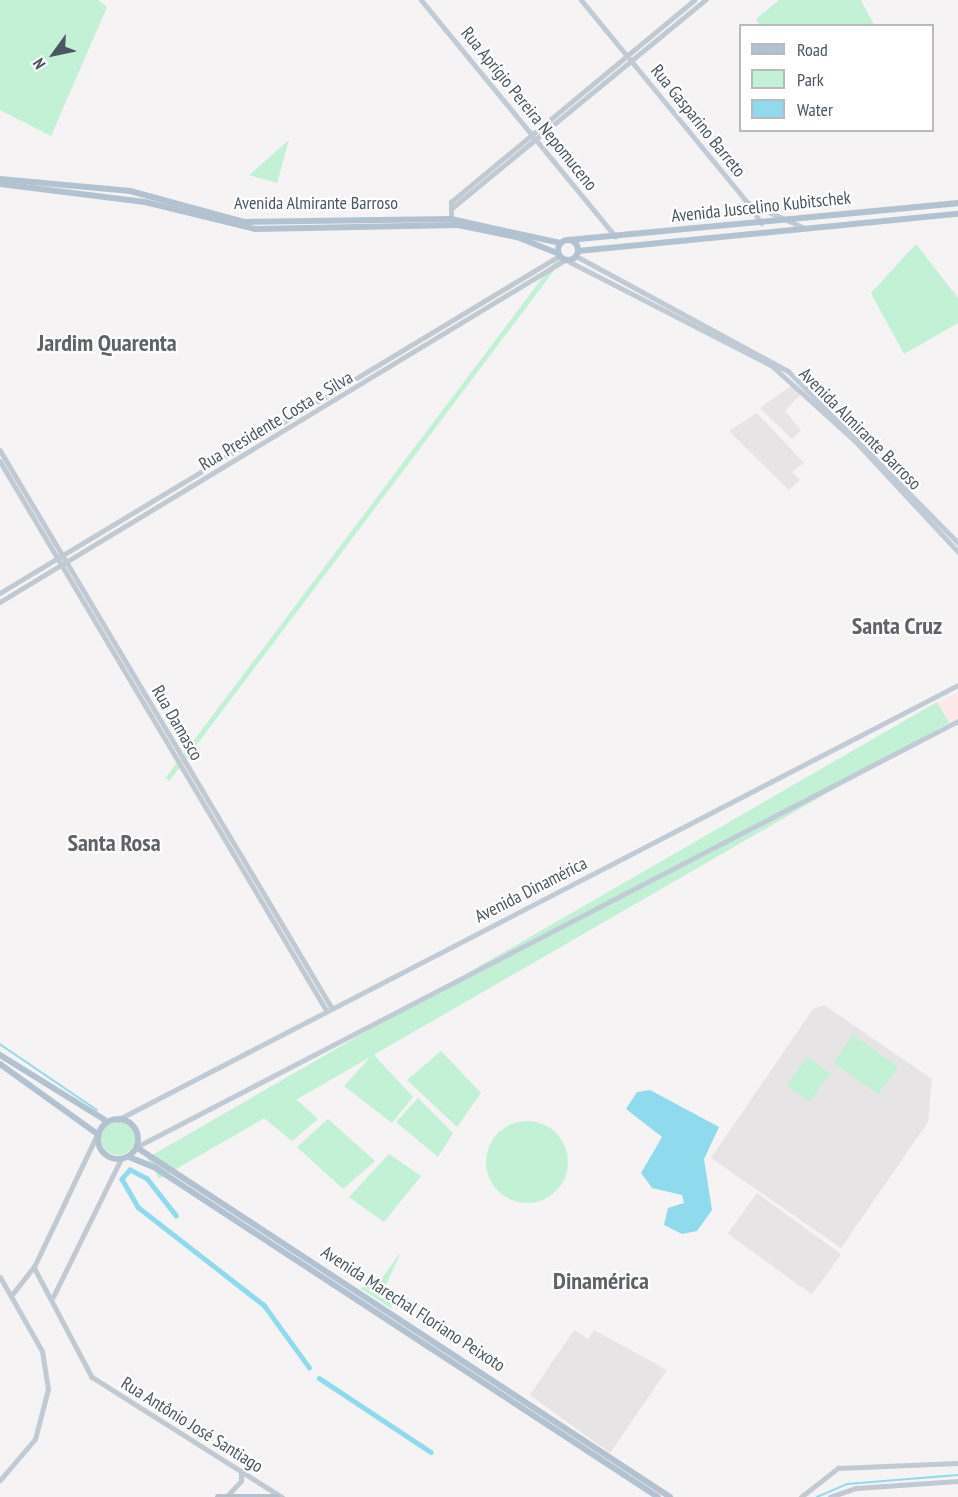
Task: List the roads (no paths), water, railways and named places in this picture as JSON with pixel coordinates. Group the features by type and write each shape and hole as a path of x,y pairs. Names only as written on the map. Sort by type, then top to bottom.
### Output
{"main road":[{"name":"Rua Aprígio Pereira Nepomuceno","path":"421,0 615,236"},
{"name":"Rua Gasparino Barreto","path":"581,0 748,204 761,223"},
{"name":"Avenida Almirante Barroso","path":"0,179 130,191 244,222 452,219 560,243"},
{"name":"Avenida Almirante Barroso","path":"0,184 145,202 255,229 458,225 517,237 772,366 837,423 958,552"},
{"name":"Avenida Juscelino Kubitschek","path":"560,243 568,240 958,203"},
{"name":"Rua Gasparino Barreto","path":"748,204 807,229"},
{"name":"Avenida Juscelino Kubitschek","path":"577,253 958,214"},
{"path":"560,243 562,258 577,253 568,240"},
{"name":"Avenida Almirante Barroso","path":"577,253 788,371 958,543"},
{"name":"Avenida Dinamérica","path":"117,1120 958,685"},
{"path":"0,1064 96,1135 104,1151 121,1159 129,1157 139,1147 958,722"},
{"path":"0,1055 106,1120 117,1120 133,1130 139,1147"},
{"path":"96,1135 106,1120"},
{"name":"Avenida Marechal Floriano Peixoto","path":"139,1147 670,1497"},
{"name":"Avenida Marechal Floriano Peixoto","path":"129,1157 154,1167 658,1497"},
{"path":"0,1277 42,1351 48,1389 35,1439 0,1480"},
{"path":"218,1497 228,1495 278,1497"}],"street":[{"path":"628,59 694,0"},
{"path":"452,219 451,205 628,59 705,0"},
{"name":"Rua Presidente Costa e Silva","path":"0,602 62,561 562,258"},
{"name":"Rua Damasco","path":"0,450 62,561"},
{"name":"Rua Damasco","path":"0,461 329,1009"},
{"name":"Rua Presidente Costa e Silva","path":"0,593 62,561"},
{"path":"11,1296 34,1267 96,1135"},
{"path":"54,1297 121,1159"},
{"path":"34,1267 54,1297"},
{"name":"Rua Antônio José Santiago","path":"54,1297 89,1374 282,1497"},
{"path":"801,1497 838,1468 958,1463"},
{"path":"228,1495 241,1481 241,1471"},
{"path":"830,1497 856,1488 958,1481"}],"water":[{"path":"650,1090 719,1127 704,1159 712,1210 697,1231 682,1234 664,1225 668,1208 684,1203 682,1195 652,1188 641,1173 662,1137 626,1109 637,1092"}],"waterway":[{"path":"0,1044 97,1110"},
{"path":"176,1216 147,1179 130,1170 122,1179 138,1207 264,1305 309,1367"},
{"path":"319,1378 431,1452"},
{"path":"817,1497 847,1484 958,1475"}],"district":[{"name":"Jardim Quarenta","path":"107,343"},
{"name":"Santa Cruz","path":"897,626"},
{"name":"Santa Rosa","path":"114,843"},
{"name":"Dinamérica","path":"601,1281"}]}
